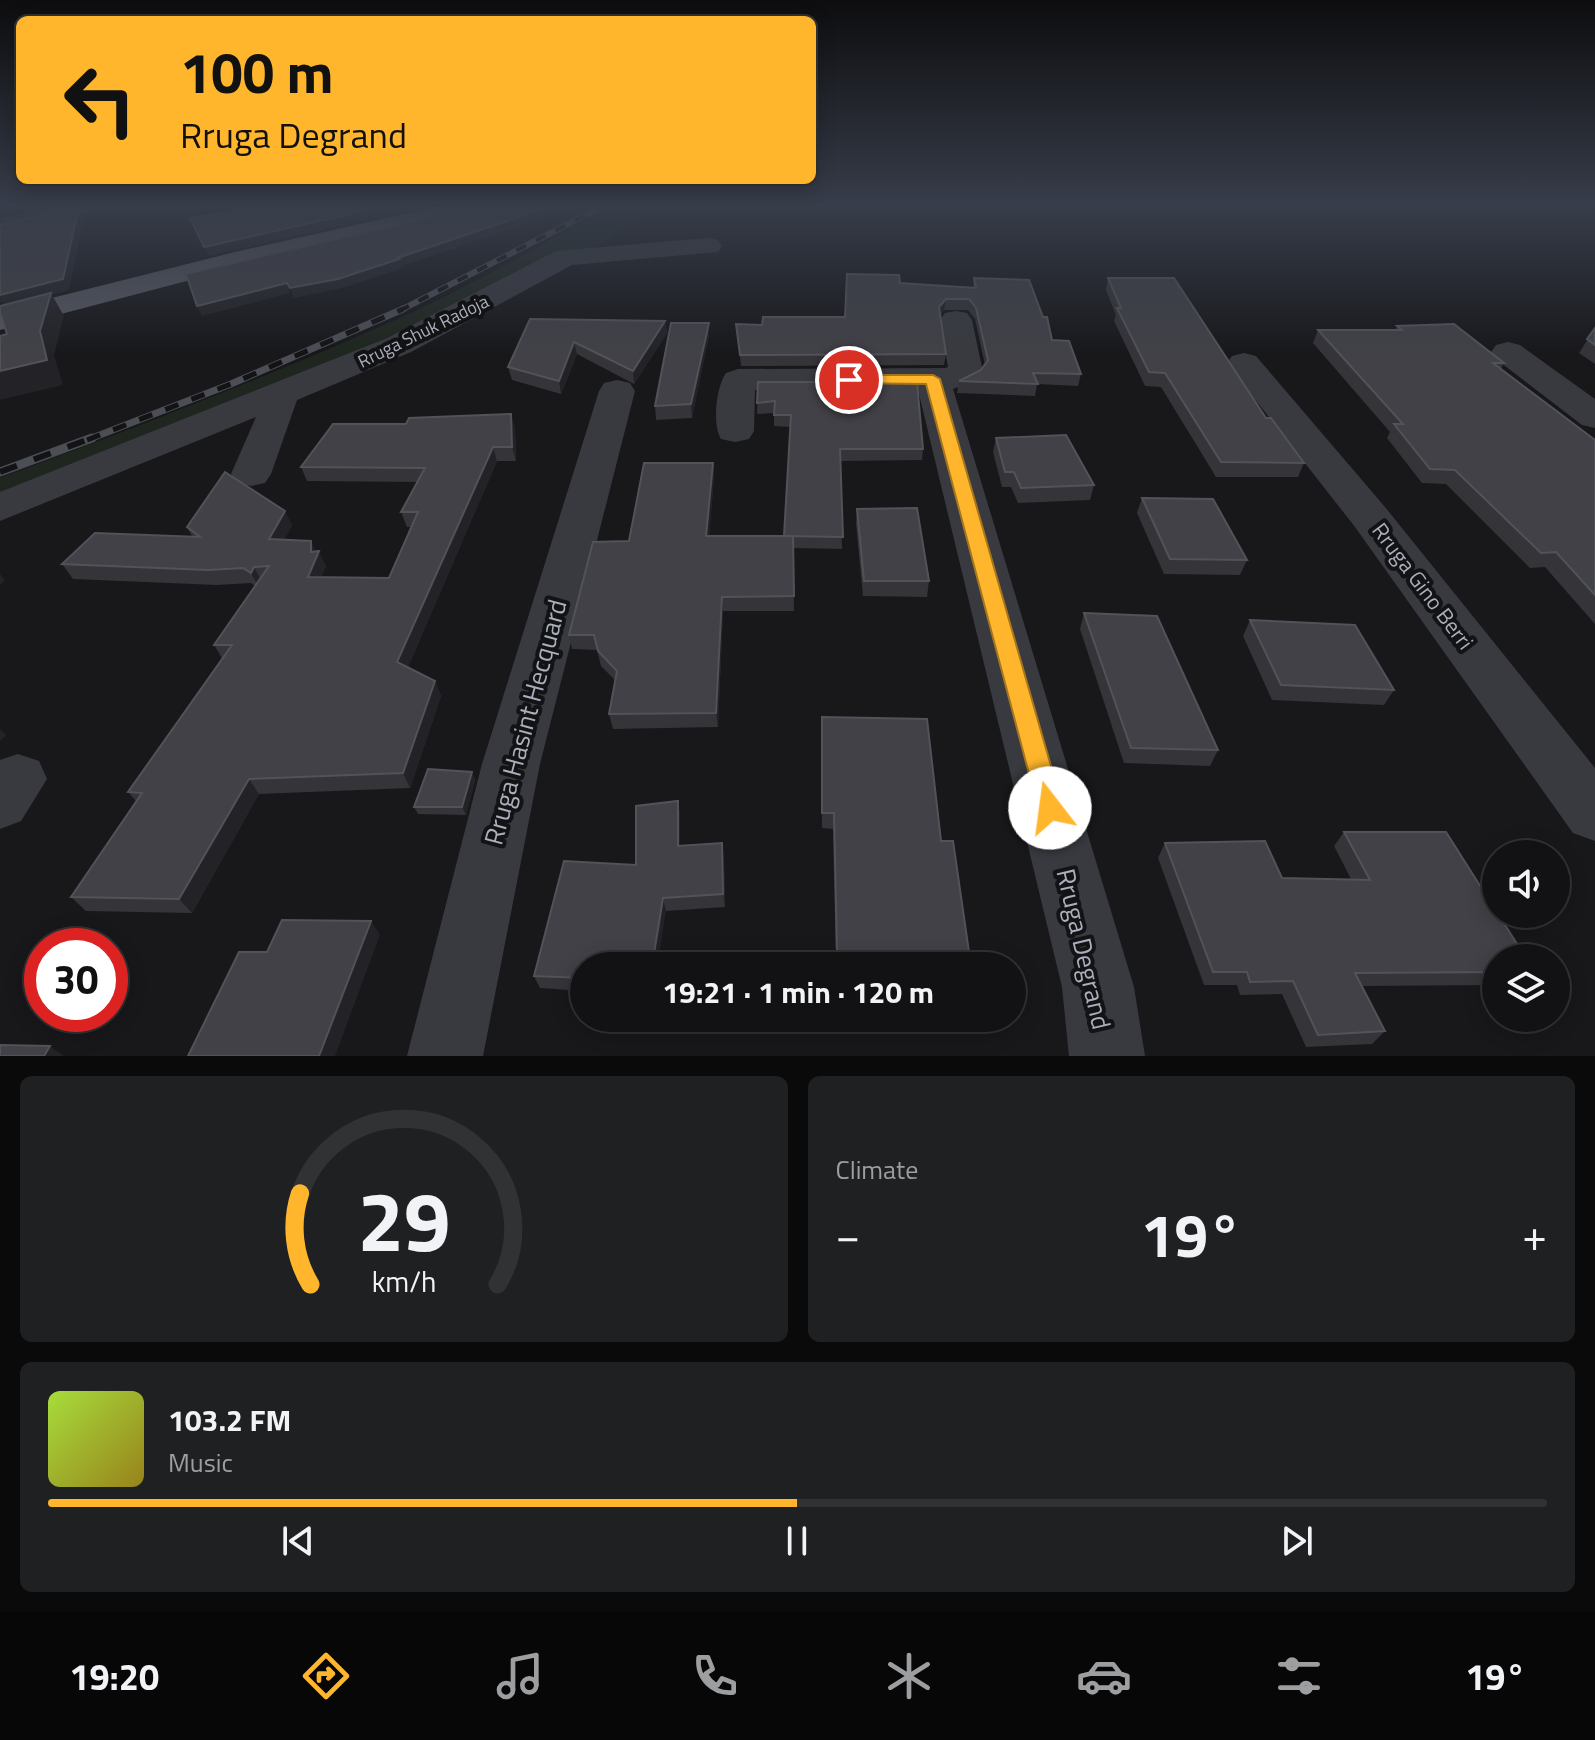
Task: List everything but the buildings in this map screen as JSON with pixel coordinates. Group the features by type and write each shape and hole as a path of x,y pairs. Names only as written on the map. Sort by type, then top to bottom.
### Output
{"main road":[{"path":"0,321 256,255"}],"street":[{"name":"Rruga Shuk Radoja","path":"0,508 215,419 279,397 399,345 566,257 603,255"},
{"path":"735,431 738,380 950,379 966,372 956,320"},
{"path":"1508,352 1595,417"},
{"name":"Rruga Gino Berri","path":"1244,363 1370,517 1595,814"},
{"name":"Rruga Degrand","path":"933,379 1098,987 1107,1056"},
{"name":"Rruga Hasint Hecquard","path":"445,1056 511,764 617,391"},
{"path":"251,474 277,410 279,397"}],"shaded area":[{"path":"524,255 581,255 0,502 0,478 302,360 482,278"}],"railway":[{"path":"402,309 507,255"},
{"path":"87,440 231,384 402,309"},
{"path":"0,472 92,438"}],"route":[{"path":"849,380 933,379 1050,808"}]}
